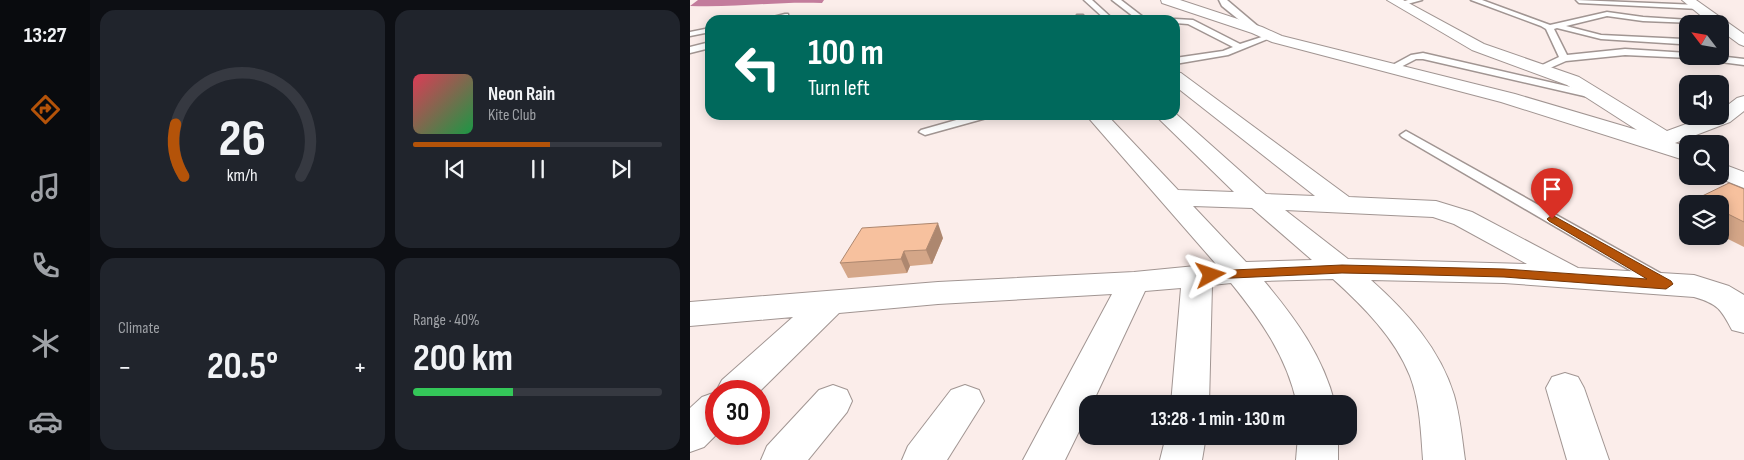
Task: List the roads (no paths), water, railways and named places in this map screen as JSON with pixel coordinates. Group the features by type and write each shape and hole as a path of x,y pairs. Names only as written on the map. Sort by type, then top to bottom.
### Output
{"street":[{"path":"1167,0 1311,49 1392,68 1587,121 1679,151"},
{"path":"1397,2 1478,47 1573,81 1679,150"},
{"path":"1693,3 1709,15"},
{"path":"1729,30 1744,41"},
{"path":"1180,82 1344,206"},
{"path":"1664,139 1723,118 1744,102"},
{"path":"1101,120 1239,272 1263,301 1305,365 1315,395"},
{"path":"1171,120 1260,203 1342,269 1395,324 1413,346 1428,375 1440,413 1444,460"},
{"path":"1729,174 1744,181"},
{"path":"1172,198 1422,208 1450,213 1463,218 1575,278"},
{"path":"690,314 938,293 1134,282 1239,272 1342,269 1504,273 1694,286 1712,291 1726,298 1743,313"},
{"path":"1190,395 1197,276"},
{"path":"1044,460 1134,282"},
{"path":"747,380 829,302"},
{"path":"1565,388 1588,460"},
{"path":"782,460 833,401"},
{"path":"923,460 965,401"},
{"path":"690,434 705,420"},
{"path":"1181,460 1184,445"},
{"path":"1317,460 1318,445"}],"lane":[{"path":"1088,0 1104,15"},
{"path":"1116,0 1137,15"},
{"path":"1180,58 1184,56 1225,53 1241,48 1264,33 1223,0"},
{"path":"1397,2 1418,0"},
{"path":"1475,0 1553,27 1601,37 1679,30"},
{"path":"1579,1 1693,3"},
{"path":"1553,27 1607,14 1672,31 1679,38"},
{"path":"1180,22 1190,22 1241,48"},
{"path":"1553,27 1564,58"},
{"path":"690,34 705,31"},
{"path":"690,50 705,46"},
{"path":"1540,69 1564,58 1625,52 1679,55"},
{"path":"1392,68 1414,57 1423,56 1597,96"},
{"path":"1729,60 1744,62"},
{"path":"925,132 968,120"},
{"path":"1406,135 1666,284"}]}
